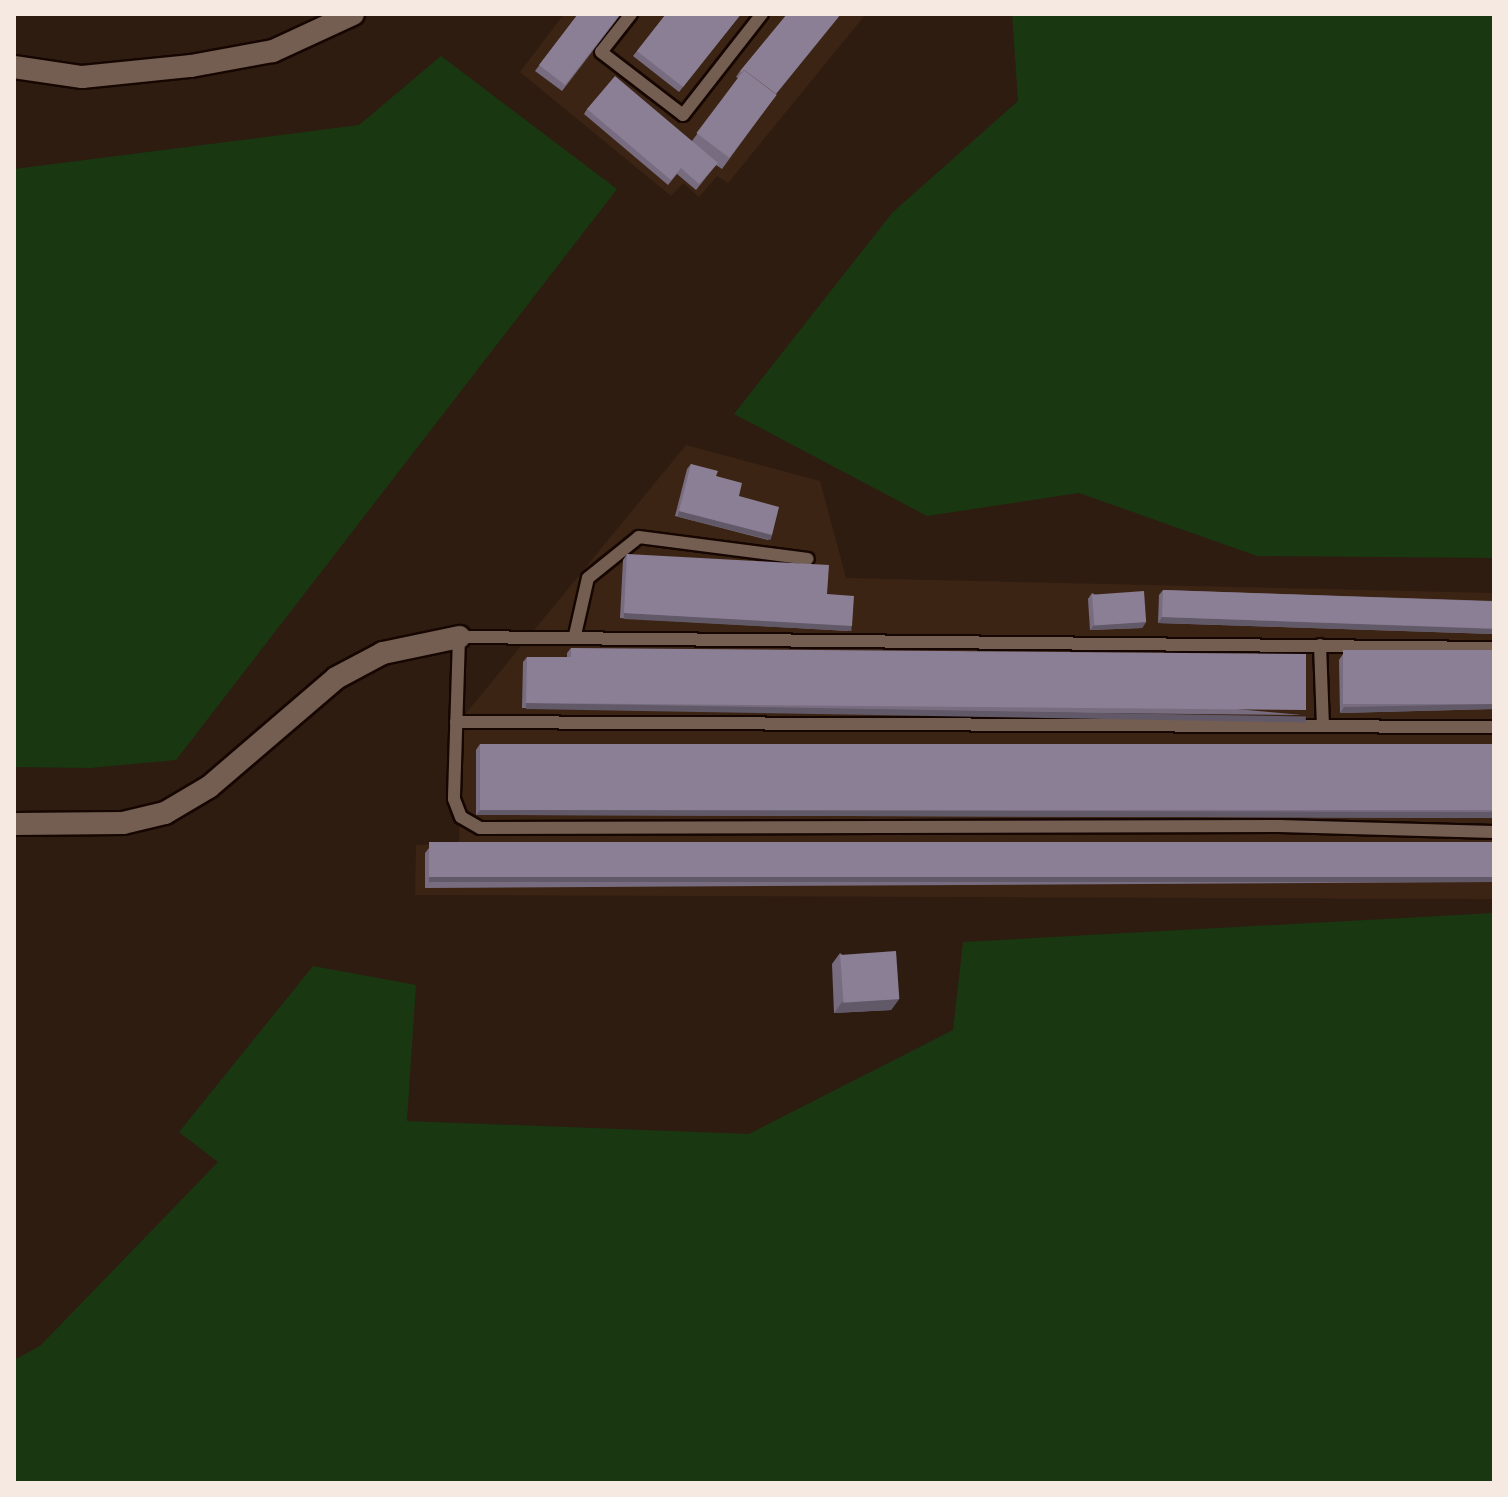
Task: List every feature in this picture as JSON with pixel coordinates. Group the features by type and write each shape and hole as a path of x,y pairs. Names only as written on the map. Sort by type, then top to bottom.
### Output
{"street":[{"path":"14,67 82,77 191,66 273,51 353,14"},
{"path":"14,824 123,823 165,813 209,787 336,678 383,653 459,637"}],"lane":[{"path":"631,14 601,52 683,115 762,14"},
{"path":"575,635 588,578 639,537 808,559"},
{"path":"1494,648 575,635 459,637 454,799 461,817 480,828 1279,826 1494,832"},
{"path":"1320,645 1323,726"},
{"path":"456,722 1494,727"}],"shaded area":[{"path":"564,14 866,14 728,183 717,176 699,197 683,183 671,196 520,72"},
{"path":"686,445 820,481 846,578 1494,593 1494,899 415,895 416,845 459,844 463,717"}],"green space":[{"path":"1012,14 1494,14 1494,558 1257,556 1079,493 927,516 734,414 892,213 1018,101"},
{"path":"441,56 617,189 176,760 90,768 14,767 14,169 359,125"},
{"path":"1494,913 1494,1483 14,1483 14,1360 40,1346 218,1162 179,1132 313,966 416,985 407,1121 749,1134 953,1030 963,942"}],"building":[{"path":"578,14 620,14 565,85 539,65"},
{"path":"666,14 741,14 683,87 637,51"},
{"path":"787,14 841,14 776,94 744,70 742,73 740,71"},
{"path":"744,70 777,95 729,158 696,133"},
{"path":"615,76 718,163 699,184 681,168 671,180 587,109"},
{"path":"691,464 718,471 716,476 742,483 739,496 779,507 772,535 679,511"},
{"path":"627,554 829,565 827,594 854,596 852,626 624,613"},
{"path":"1163,590 1494,602 1493,629 1162,617"},
{"path":"1144,591 1146,622 1094,626 1092,595"},
{"path":"571,648 1306,654 1306,710 526,703 527,657 571,657"},
{"path":"1343,650 1494,650 1494,704 1343,704"},
{"path":"480,744 1494,744 1494,810 480,810"},
{"path":"429,842 1494,842 1494,877 429,877"},
{"path":"896,951 899,999 843,1003 840,955"}]}
